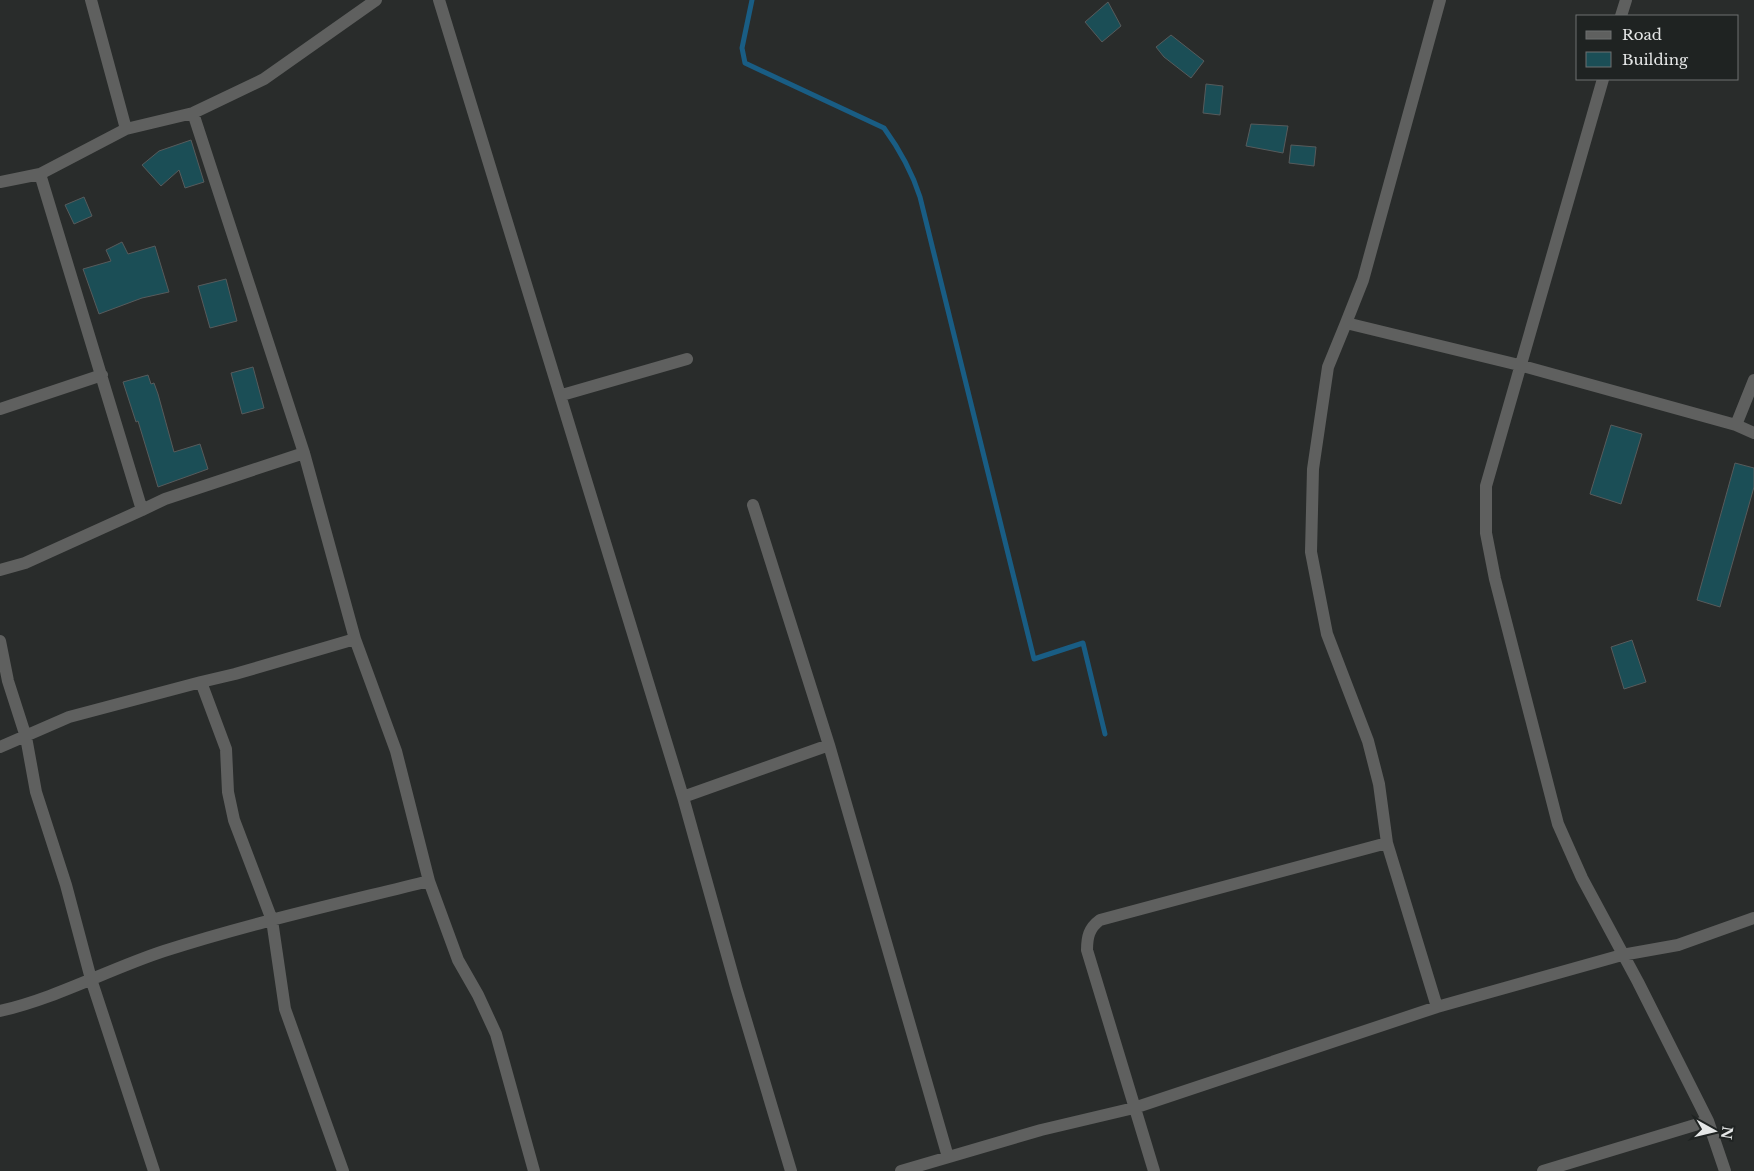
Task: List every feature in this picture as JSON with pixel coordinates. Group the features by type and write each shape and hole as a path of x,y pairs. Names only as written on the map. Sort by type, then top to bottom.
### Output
{"street":[{"path":"91,0 126,129"},
{"path":"0,182 40,174 126,129 193,113 264,79 376,0"},
{"path":"438,0 562,395 683,796 736,987 791,1171"},
{"path":"1437,1007 1387,843 1379,784 1364,732 1327,634 1311,552 1313,469 1328,367 1363,280 1440,0"},
{"path":"1621,15 1626,0"},
{"path":"1603,80 1519,365 1486,486 1486,533 1495,579 1558,824 1582,878 1708,1120 1724,1171"},
{"path":"193,113 304,453 355,638 396,751 429,880 458,960 478,995 496,1034 534,1171"},
{"path":"40,174 142,510"},
{"path":"1346,323 1519,365 1736,425 1754,433"},
{"path":"562,395 687,359"},
{"path":"0,409 102,375"},
{"path":"1736,425 1754,380"},
{"path":"0,570 24,563 165,499 304,453"},
{"path":"753,505 829,744 948,1157"},
{"path":"0,747 69,717 235,674 355,638"},
{"path":"0,641 8,681 26,737 36,792 66,885 91,979 154,1171"},
{"path":"202,682 226,749 228,792 234,820 272,920 285,1009 343,1171"},
{"path":"683,796 829,744"},
{"path":"1154,1171 1087,950 1089,933 1094,925 1109,918 1387,843"},
{"path":"0,1011 22,1006 122,965 209,936 429,880"},
{"path":"901,1171 1041,1130 1134,1108 1437,1007 1622,955 1678,944 1754,918"},
{"path":"1543,1171 1708,1120"}],"building":[{"path":"1108,2 1121,26 1102,42 1085,22"},
{"path":"1171,35 1204,61 1191,78 1164,57 1156,47"},
{"path":"1206,84 1223,86 1220,115 1203,113"},
{"path":"1251,124 1288,126 1283,153 1246,146"},
{"path":"191,140 204,182 185,188 179,170 161,186 142,165 159,151"},
{"path":"1291,145 1316,147 1314,166 1289,163"},
{"path":"84,197 92,216 74,224 65,205"},
{"path":"122,242 128,254 155,246 169,292 142,298 99,314 83,269 111,261 106,250"},
{"path":"226,279 237,321 210,328 198,286"},
{"path":"253,367 264,408 242,414 231,373"},
{"path":"148,375 151,384 154,383 158,394 174,452 200,444 208,469 158,487 138,421 136,422 123,382"},
{"path":"1611,425 1642,434 1621,504 1590,494"},
{"path":"1735,463 1754,468 1754,487 1720,607 1697,600"},
{"path":"1632,640 1646,682 1624,689 1611,647"}],"waterway":[{"path":"752,0 742,48 745,63 884,128 909,170 920,197 1034,659 1083,643 1105,734"}]}
